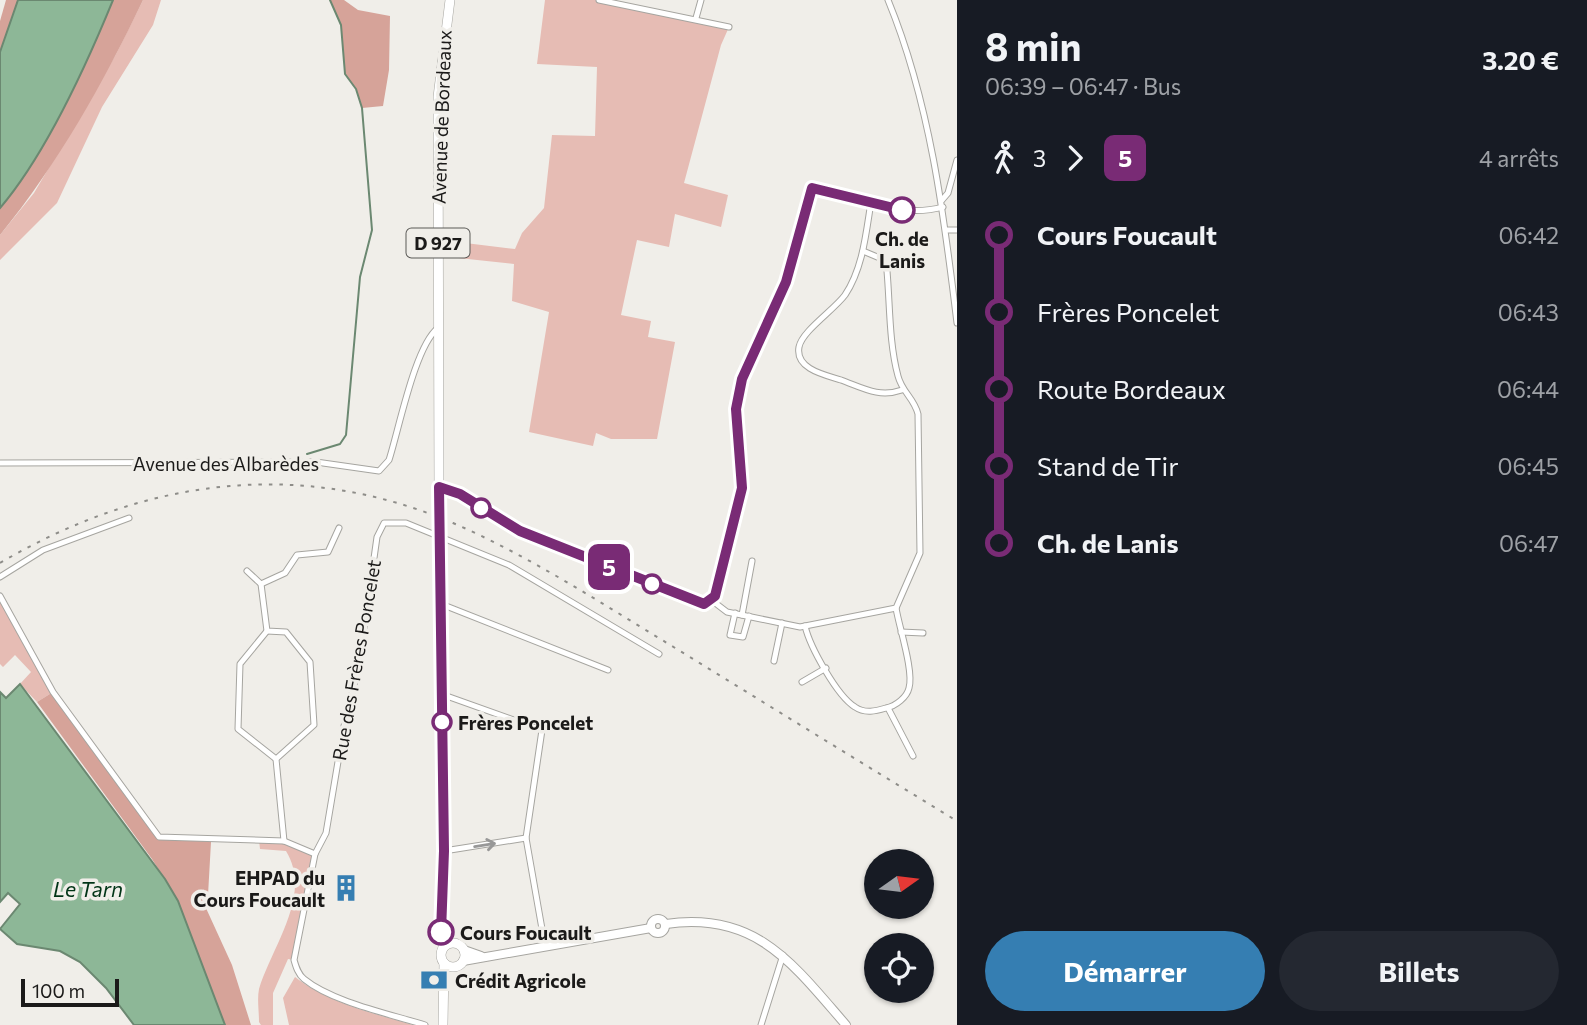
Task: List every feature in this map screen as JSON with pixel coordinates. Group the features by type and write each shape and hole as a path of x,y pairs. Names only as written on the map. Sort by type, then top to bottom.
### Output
{"main road":[{"name":"Avenue de Bordeaux","path":"439,487 438,101 450,0"},
{"name":"D 927","path":"439,487 443,948"},
{"path":"443,928 454,943 464,950 448,984 444,1025"},
{"path":"444,1025 443,948 454,943"},
{"path":"444,963 459,964"}],"street":[{"path":"598,0 696,18 729,27"},
{"path":"696,18 701,0"},
{"path":"888,0 919,99 942,203 957,323"},
{"path":"439,487 460,494 505,523 538,539 704,604 715,596 742,488 736,409 742,379 786,282 812,188 919,212 942,203 948,193 957,160"},
{"path":"871,202 863,251 846,293 802,337 798,349 801,361 815,372 887,396 902,390"},
{"path":"946,230 957,230"},
{"path":"805,626 808,642 843,696 855,707 868,712 888,708 902,699 909,688 896,608 920,553 918,414 915,401 902,390 897,372 887,271 882,260 863,251"},
{"name":"Avenue des Albarèdes","path":"0,463 316,462 379,471 389,460 420,354 428,337 438,328"},
{"path":"0,577 43,550 129,518"},
{"name":"Rue des Frères Poncelet","path":"315,853 326,833 344,726 359,664 377,537 384,523 397,521 440,535"},
{"path":"261,584 285,573 297,555 328,552 339,528"},
{"path":"440,535 509,565 659,654"},
{"path":"749,617 743,637 730,635 752,561"},
{"path":"247,571 261,584 267,631 240,664 238,729 276,759 284,841"},
{"path":"0,596 53,692 159,837 284,841 315,853 297,935 294,960 298,972 305,980 336,995 425,1025"},
{"path":"710,599 738,614 805,626 896,608"},
{"path":"441,604 608,670"},
{"path":"774,660 782,623"},
{"path":"267,631 286,632 310,662 314,725 276,759"},
{"path":"901,632 923,634"},
{"path":"802,682 826,668"},
{"path":"441,694 542,730 526,838 545,946"},
{"path":"888,708 913,756"},
{"path":"444,851 526,838"},
{"path":"459,964 484,957 651,928 660,933 666,925 692,921 716,923 762,940 783,954 846,1025"},
{"path":"464,950 484,957"},
{"path":"761,1025 783,954"}],"shaded area":[{"path":"6,0 18,0 0,52 0,21"},
{"path":"113,0 143,0 79,122 0,235 0,208 49,136 78,81"},
{"path":"143,0 161,0 153,25 102,107 57,203 0,260 0,235 34,193 115,56"},
{"path":"330,0 344,0 358,10 390,16 389,70 383,106 362,108 356,89 345,74 341,25"},
{"path":"545,0 599,0 729,27 721,45 684,183 728,195 721,227 675,214 669,247 637,240 621,315 651,321 648,337 675,342 657,439 611,439 596,433 593,446 529,432 549,312 512,301 514,264 449,257 449,241 515,249 522,233 544,208 552,135 595,136 597,67 537,64"},
{"path":"0,596 53,692 37,702 20,684 31,672 15,655 3,667 0,664"},
{"path":"53,692 156,835 209,838 208,895 200,895 232,965 251,1025 225,1025 178,901 152,859 37,702"},
{"path":"259,840 284,841 315,854 294,960 288,959 273,993 273,1025 261,1025 259,1022 259,989 293,903 295,885 293,868 286,851 260,849"},
{"path":"295,977 336,1000 413,1025 289,1025 283,998"}],"water":[{"path":"18,0 113,0 78,81 49,136 0,208 0,52"},
{"name":"Le Tarn","path":"20,684 165,879 178,901 225,1025 134,1025 106,988 80,962 60,951 17,944 0,929 20,904 8,893 0,902 0,692 6,698"}],"waterway":[{"path":"307,454 340,444 346,435 360,277 372,230 362,108 356,89 345,74 341,25 330,0"}],"railway":[{"path":"0,563 54,534 109,512 165,496 222,487 279,485 337,490 395,502 453,523 535,564 957,821"}],"bus line":[{"name":"5","path":"441,932 444,851 439,487 460,494 505,523 538,539 704,604 715,596 742,488 736,409 742,379 786,282 812,188 902,210"}],"place":[{"name":"Ch. de Lanis","path":"902,210"},
{"name":"Frères Poncelet","path":"442,722"},
{"name":"EHPAD du Cours Foucault","path":"346,888"},
{"name":"Cours Foucault","path":"441,932"},
{"name":"Crédit Agricole","path":"434,980"}]}
